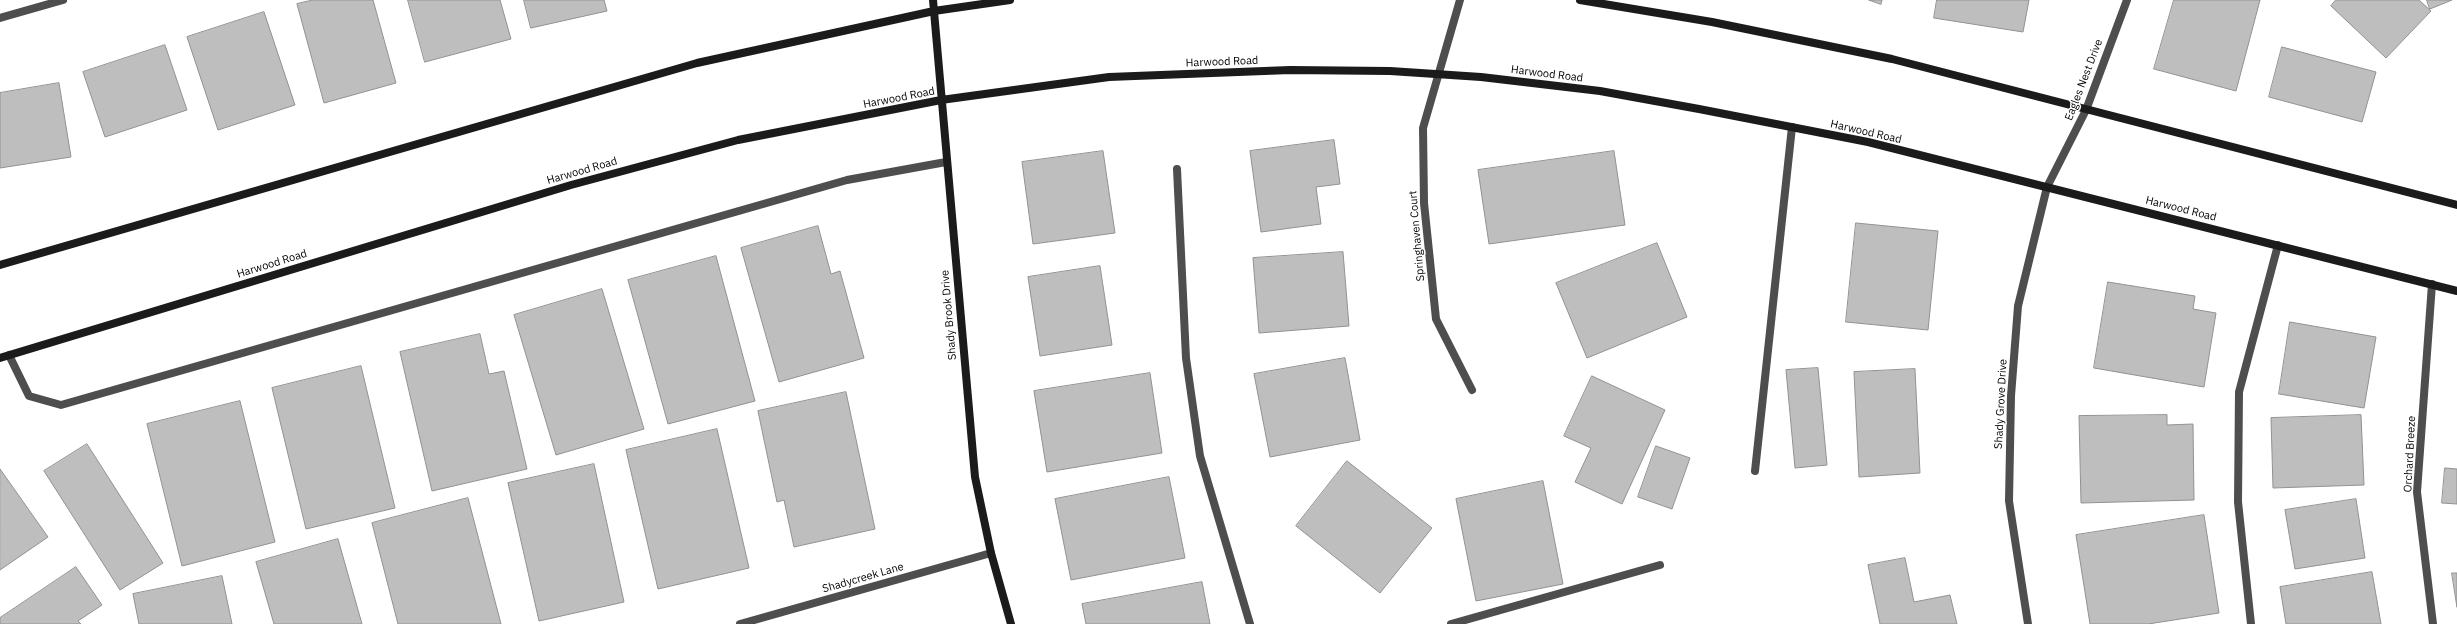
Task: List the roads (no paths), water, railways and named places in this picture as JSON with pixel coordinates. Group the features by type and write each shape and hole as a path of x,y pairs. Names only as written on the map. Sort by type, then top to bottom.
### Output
{"main road":[{"name":"Shady Brook Drive","path":"933,0 946,162 975,477 991,553 1011,624"},
{"path":"0,265 697,63 934,11 1010,0"},
{"path":"1580,0 1712,22 1892,59 2457,204"},
{"name":"Harwood Road","path":"0,358 570,185 738,140 941,100 1109,77 1290,70 1440,74 1600,91 1792,127 1868,142 2457,291"}],"street":[{"path":"0,18 63,0"},
{"name":"Springhaven Court","path":"1460,0 1440,74 1423,128 1424,203 1436,319 1472,390"},
{"name":"Eagles Nest Drive","path":"2047,187 2086,110 2127,0"},
{"path":"1755,471 1792,127"},
{"path":"9,355 29,396 61,405 847,180 946,162"},
{"path":"1177,169 1186,358 1200,456 1250,624"},
{"name":"Shady Grove Drive","path":"2028,624 2009,501 2011,396 2018,306 2047,187"},
{"path":"2251,624 2238,502 2239,392 2278,245"},
{"name":"Orchard Breeze","path":"2432,284 2417,492 2433,624"},
{"name":"Shadycreek Lane","path":"740,624 991,553"},
{"path":"1451,624 1660,564"}]}
